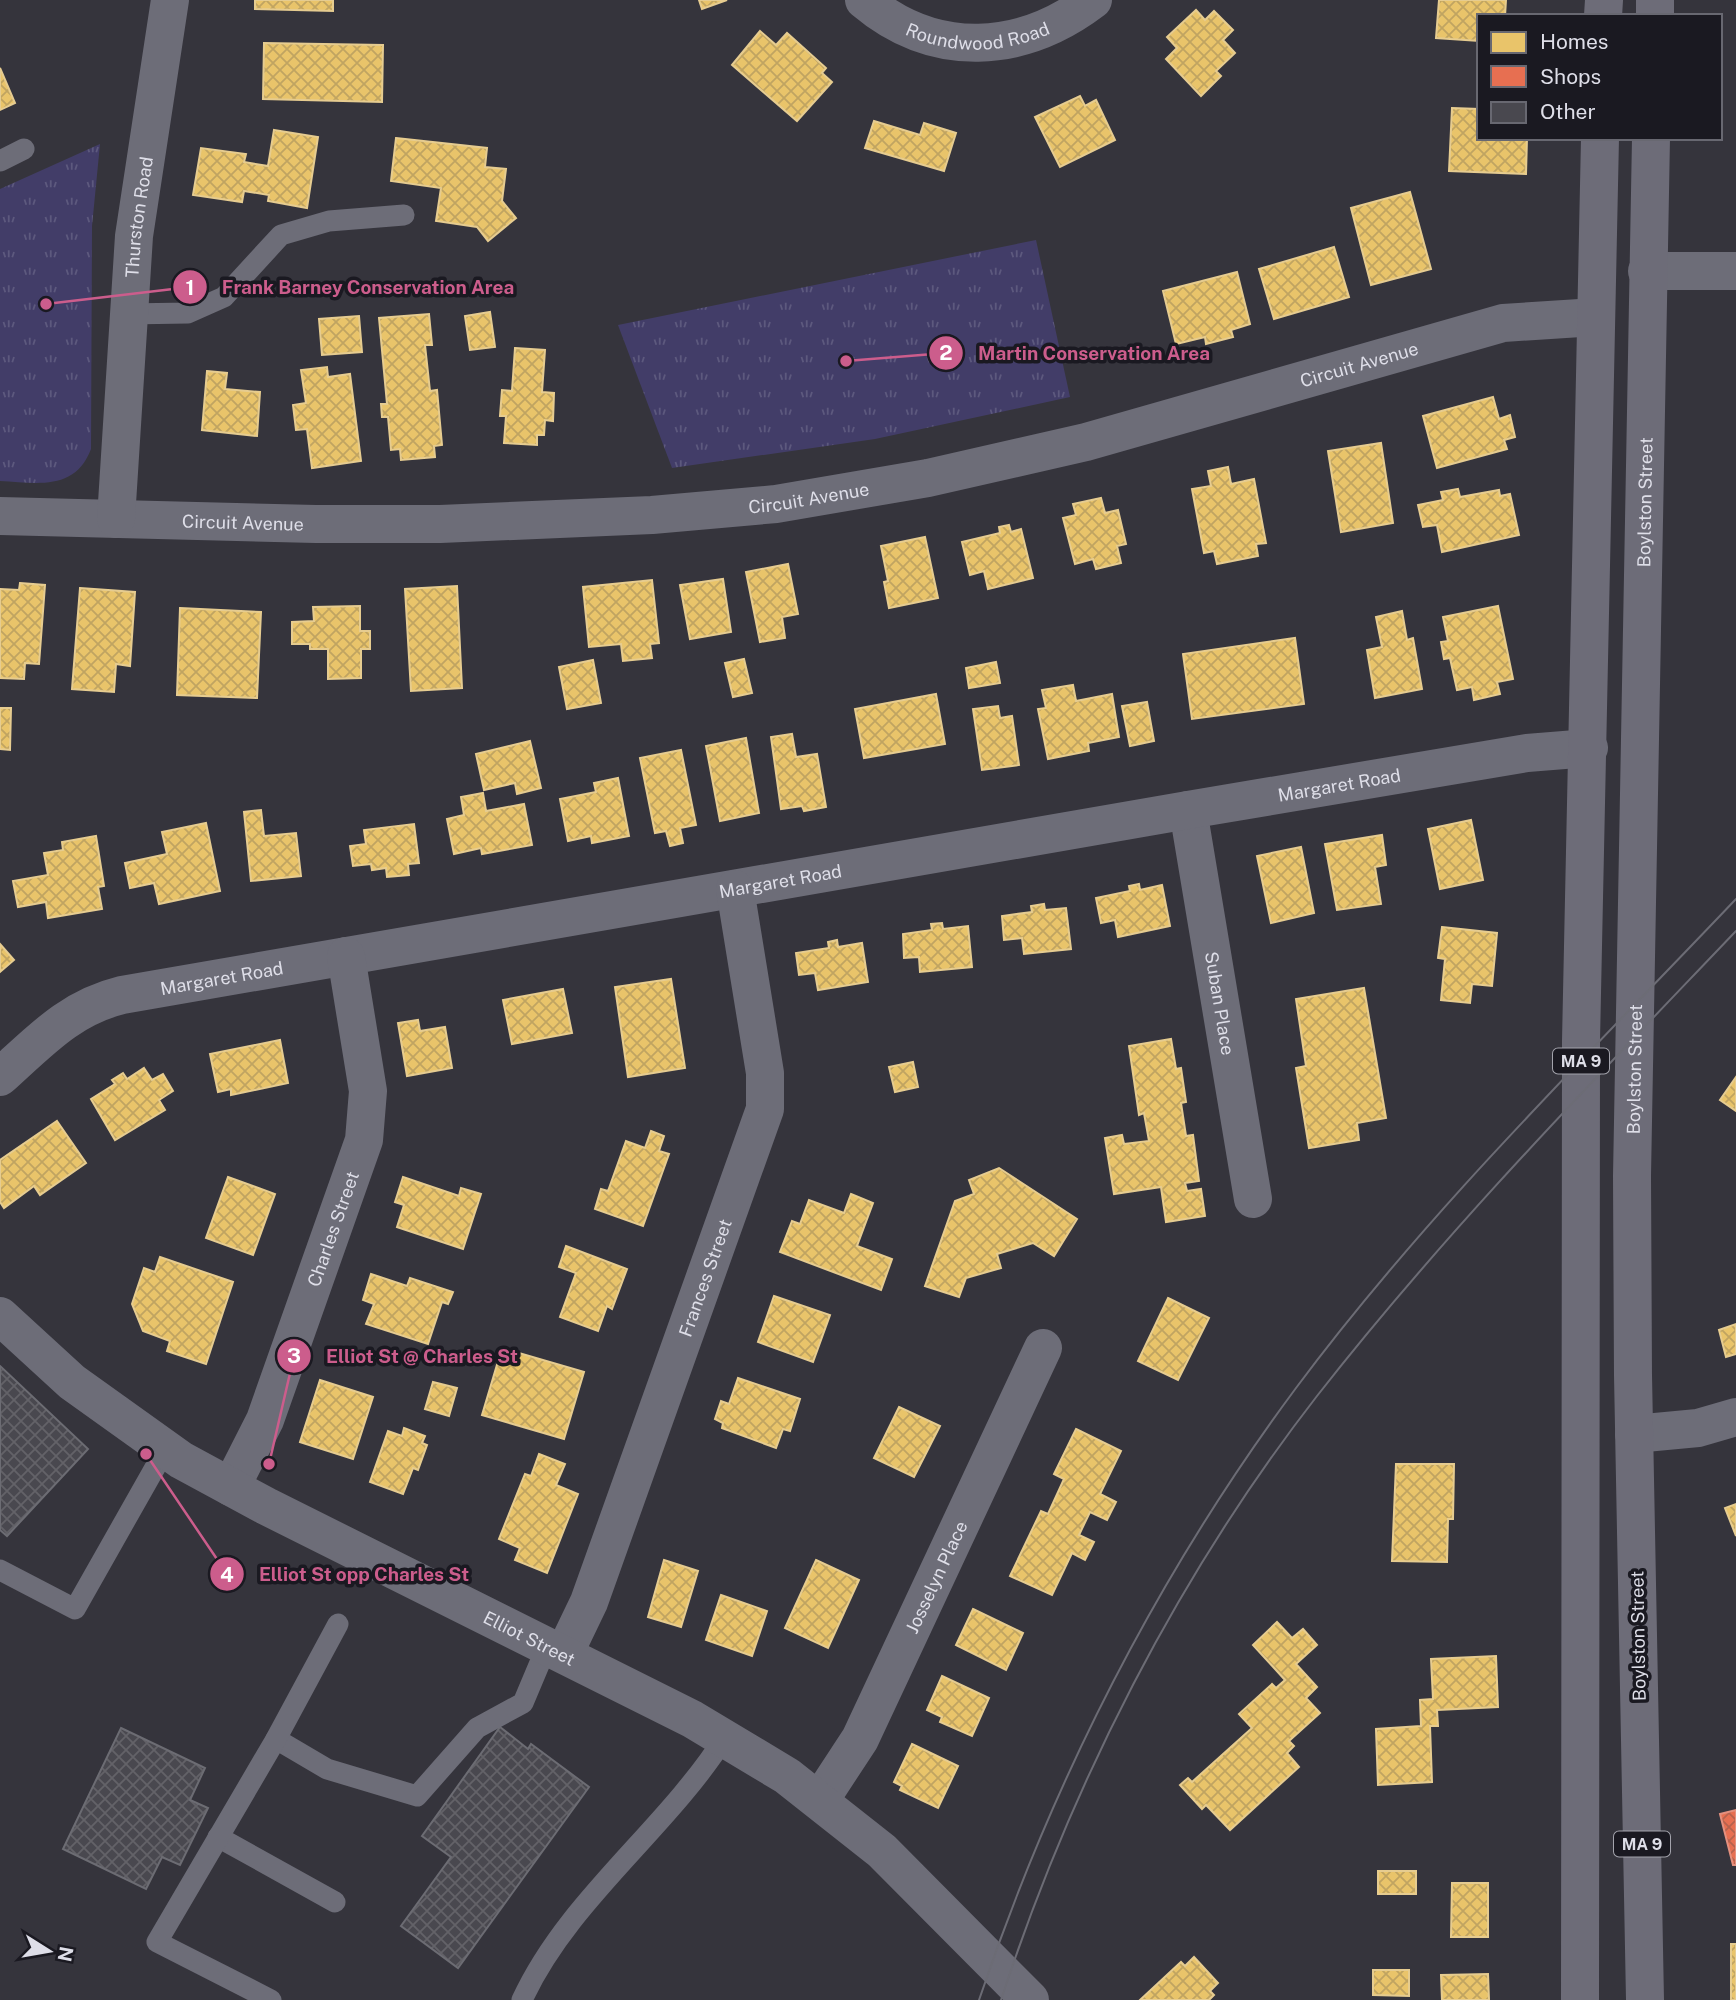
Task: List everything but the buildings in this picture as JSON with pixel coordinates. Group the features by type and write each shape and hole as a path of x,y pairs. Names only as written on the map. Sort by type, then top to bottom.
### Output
{"highway":[{"name":"MA 9","path":"1580,2000 1580,1161 1600,140"},
{"name":"Boylston Street","path":"1645,2000 1632,1176 1651,140"}],"street":[{"name":"Thurston Road","path":"116,519 127,314 141,180 170,0"},
{"name":"Roundwood Road","path":"864,0 911,30 958,44 1006,43 1049,27 1093,0"},
{"path":"1647,271 1736,271"},
{"name":"Circuit Avenue","path":"0,516 440,524 717,510 829,497 1086,442 1503,323 1549,317 1596,317"},
{"name":"Margaret Road","path":"0,1077 54,1028 87,1005 122,995 1188,810 1535,752 1589,747"},
{"name":"Suban Place","path":"1188,810 1253,1199"},
{"name":"Frances Street","path":"555,1650 589,1602 765,1109 765,1073 735,889"},
{"name":"Charles Street","path":"231,1487 265,1420 364,1140 368,1091 346,956"},
{"name":"Elliot Street","path":"0,1316 72,1382 165,1450 231,1487 725,1737 820,1800 891,1860 1030,2000"},
{"name":"Josselyn Place","path":"820,1800 860,1739 1043,1348"},
{"path":"1634,1434 1698,1428 1736,1417"}],"lane":[{"path":"0,161 24,149"},
{"path":"127,314 188,313 224,297 281,235 329,221 404,215"},
{"path":"0,1570 75,1609 165,1450"},
{"path":"271,2000 156,1942 276,1739 338,1624"},
{"path":"276,1739 327,1769 417,1796 477,1728 523,1703 555,1650"},
{"path":"522,2000 556,1941 693,1784 725,1737"},
{"path":"218,1837 335,1902"}],"green space":[{"path":"100,144 92,226 91,449 84,463 65,478 41,483 0,481 0,189"},
{"path":"1036,240 1070,397 875,439 672,468 618,325"}],"tram line":[{"path":"979,2000 1008,1918 1075,1759 1155,1605 1246,1459 1346,1323 1453,1198 1736,899"},
{"path":"1001,2000 1060,1840 1133,1684 1174,1609 1266,1465 1366,1335 1468,1216 1736,931"}],"place":[{"name":"Frank Barney Conservation Area","path":"46,304"},
{"name":"Martin Conservation Area","path":"846,361"},
{"name":"Elliot St opp Charles St","path":"146,1454"},
{"name":"Elliot St @ Charles St","path":"269,1464"}]}
